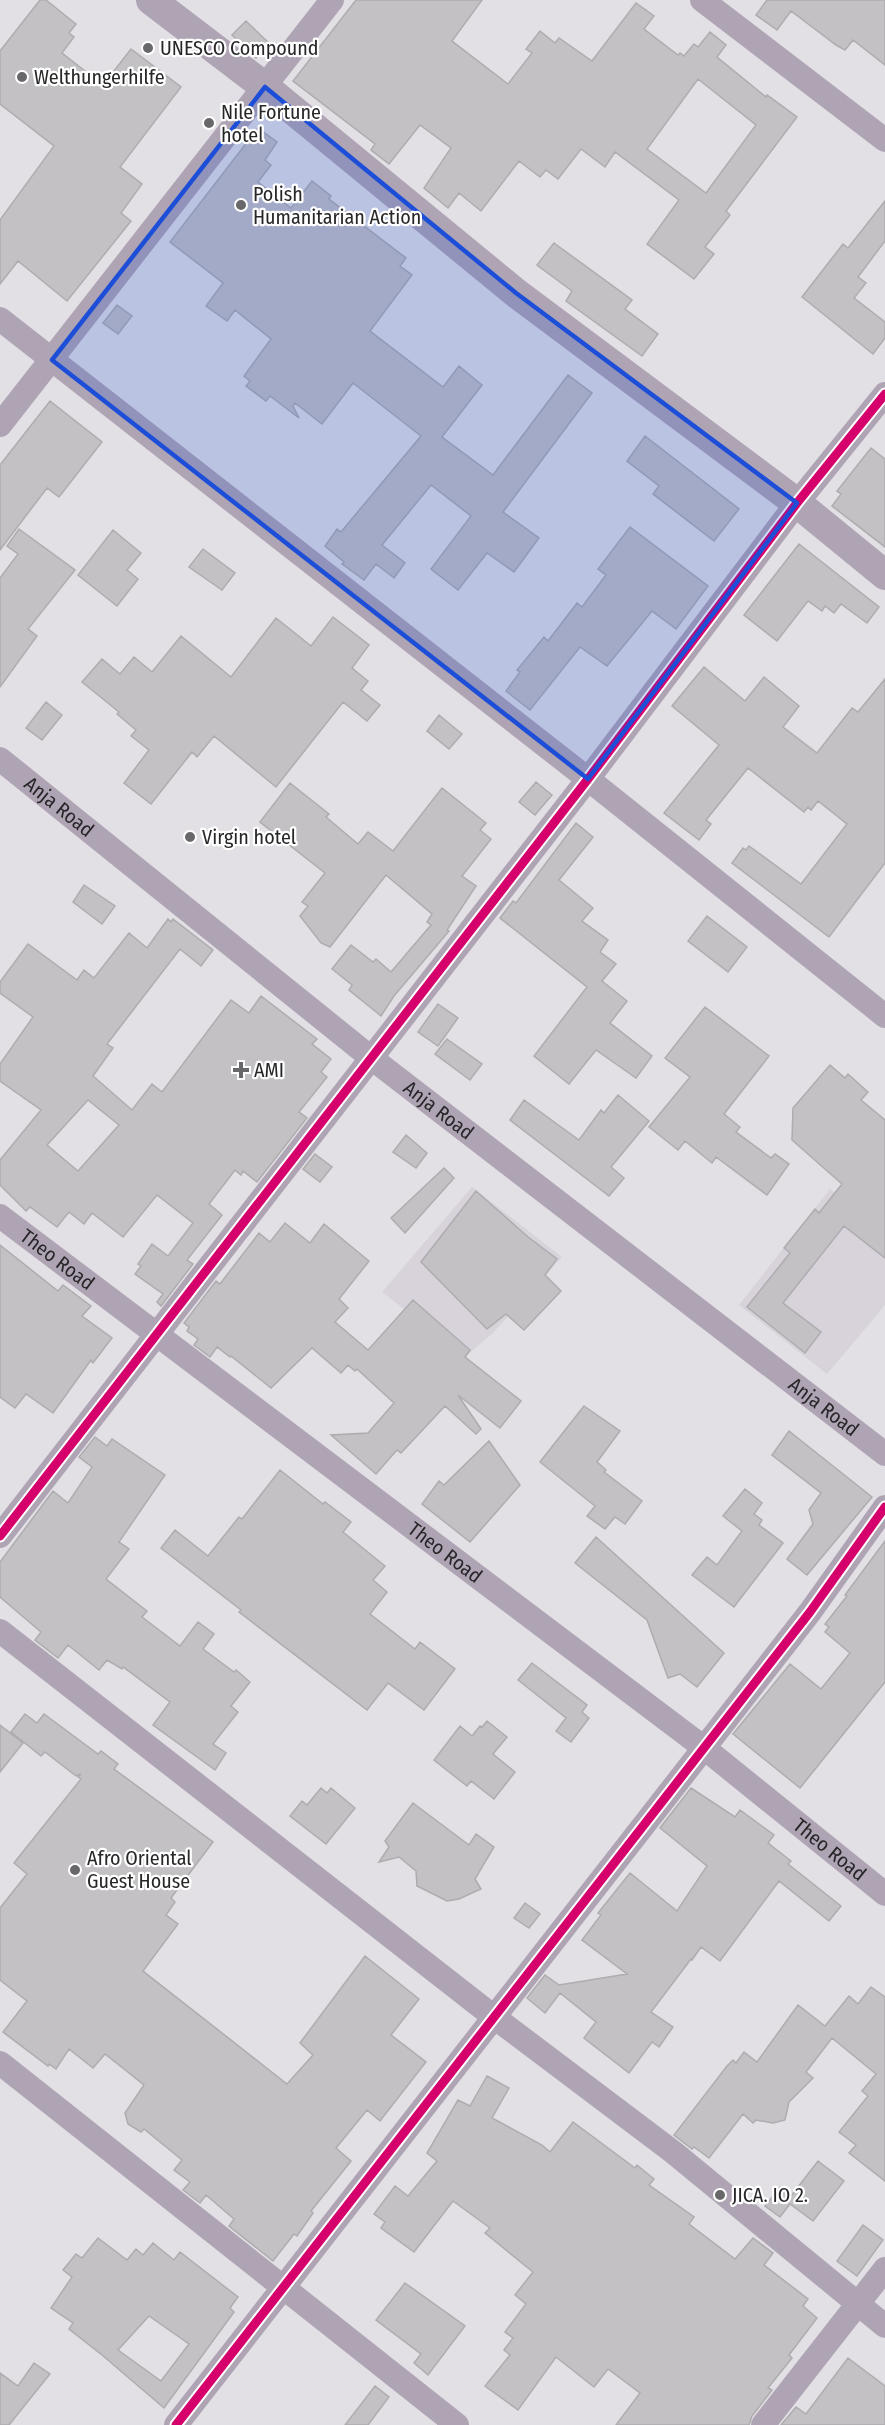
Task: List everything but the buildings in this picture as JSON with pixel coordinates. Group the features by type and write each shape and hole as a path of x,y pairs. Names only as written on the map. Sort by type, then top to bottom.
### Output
{"street":[{"path":"151,0 265,87 516,293 797,503 885,575"},
{"path":"0,425 332,0"},
{"path":"702,0 885,140"},
{"path":"0,319 588,779 885,1016"},
{"path":"0,1536 155,1333 588,779 797,503 885,394"},
{"name":"Anja Road","path":"0,759 370,1057 885,1454"},
{"name":"Theo Road","path":"0,1216 703,1747 885,1894"},
{"path":"176,2425 810,1612 885,1507"},
{"path":"0,1631 494,2017 673,2152 885,2326"},
{"path":"0,2063 457,2425"},
{"path":"763,2425 885,2269"}],"highlighted area":[{"path":"265,87 516,293 797,503 588,779 52,360"}],"shaded area":[{"path":"472,1187 562,1257 493,1333 466,1356 382,1292"},
{"path":"830,1189 885,1232 885,1305 827,1374 739,1305"}],"cycle path":[{"path":"0,1536 588,779 797,503 885,394"},
{"path":"176,2425 810,1612 885,1507"}],"place":[{"name":"UNESCO Compound","path":"148,48"},
{"name":"Welthungerhilfe","path":"22,77"},
{"name":"Nile Fortune hotel","path":"209,123"},
{"name":"Polish Humanitarian Action","path":"241,205"},
{"name":"Virgin hotel","path":"190,837"},
{"name":"AMI","path":"241,1070"},
{"name":"Afro Oriental Guest House","path":"75,1870"},
{"name":"JICA. IO 2.","path":"720,2195"}]}
